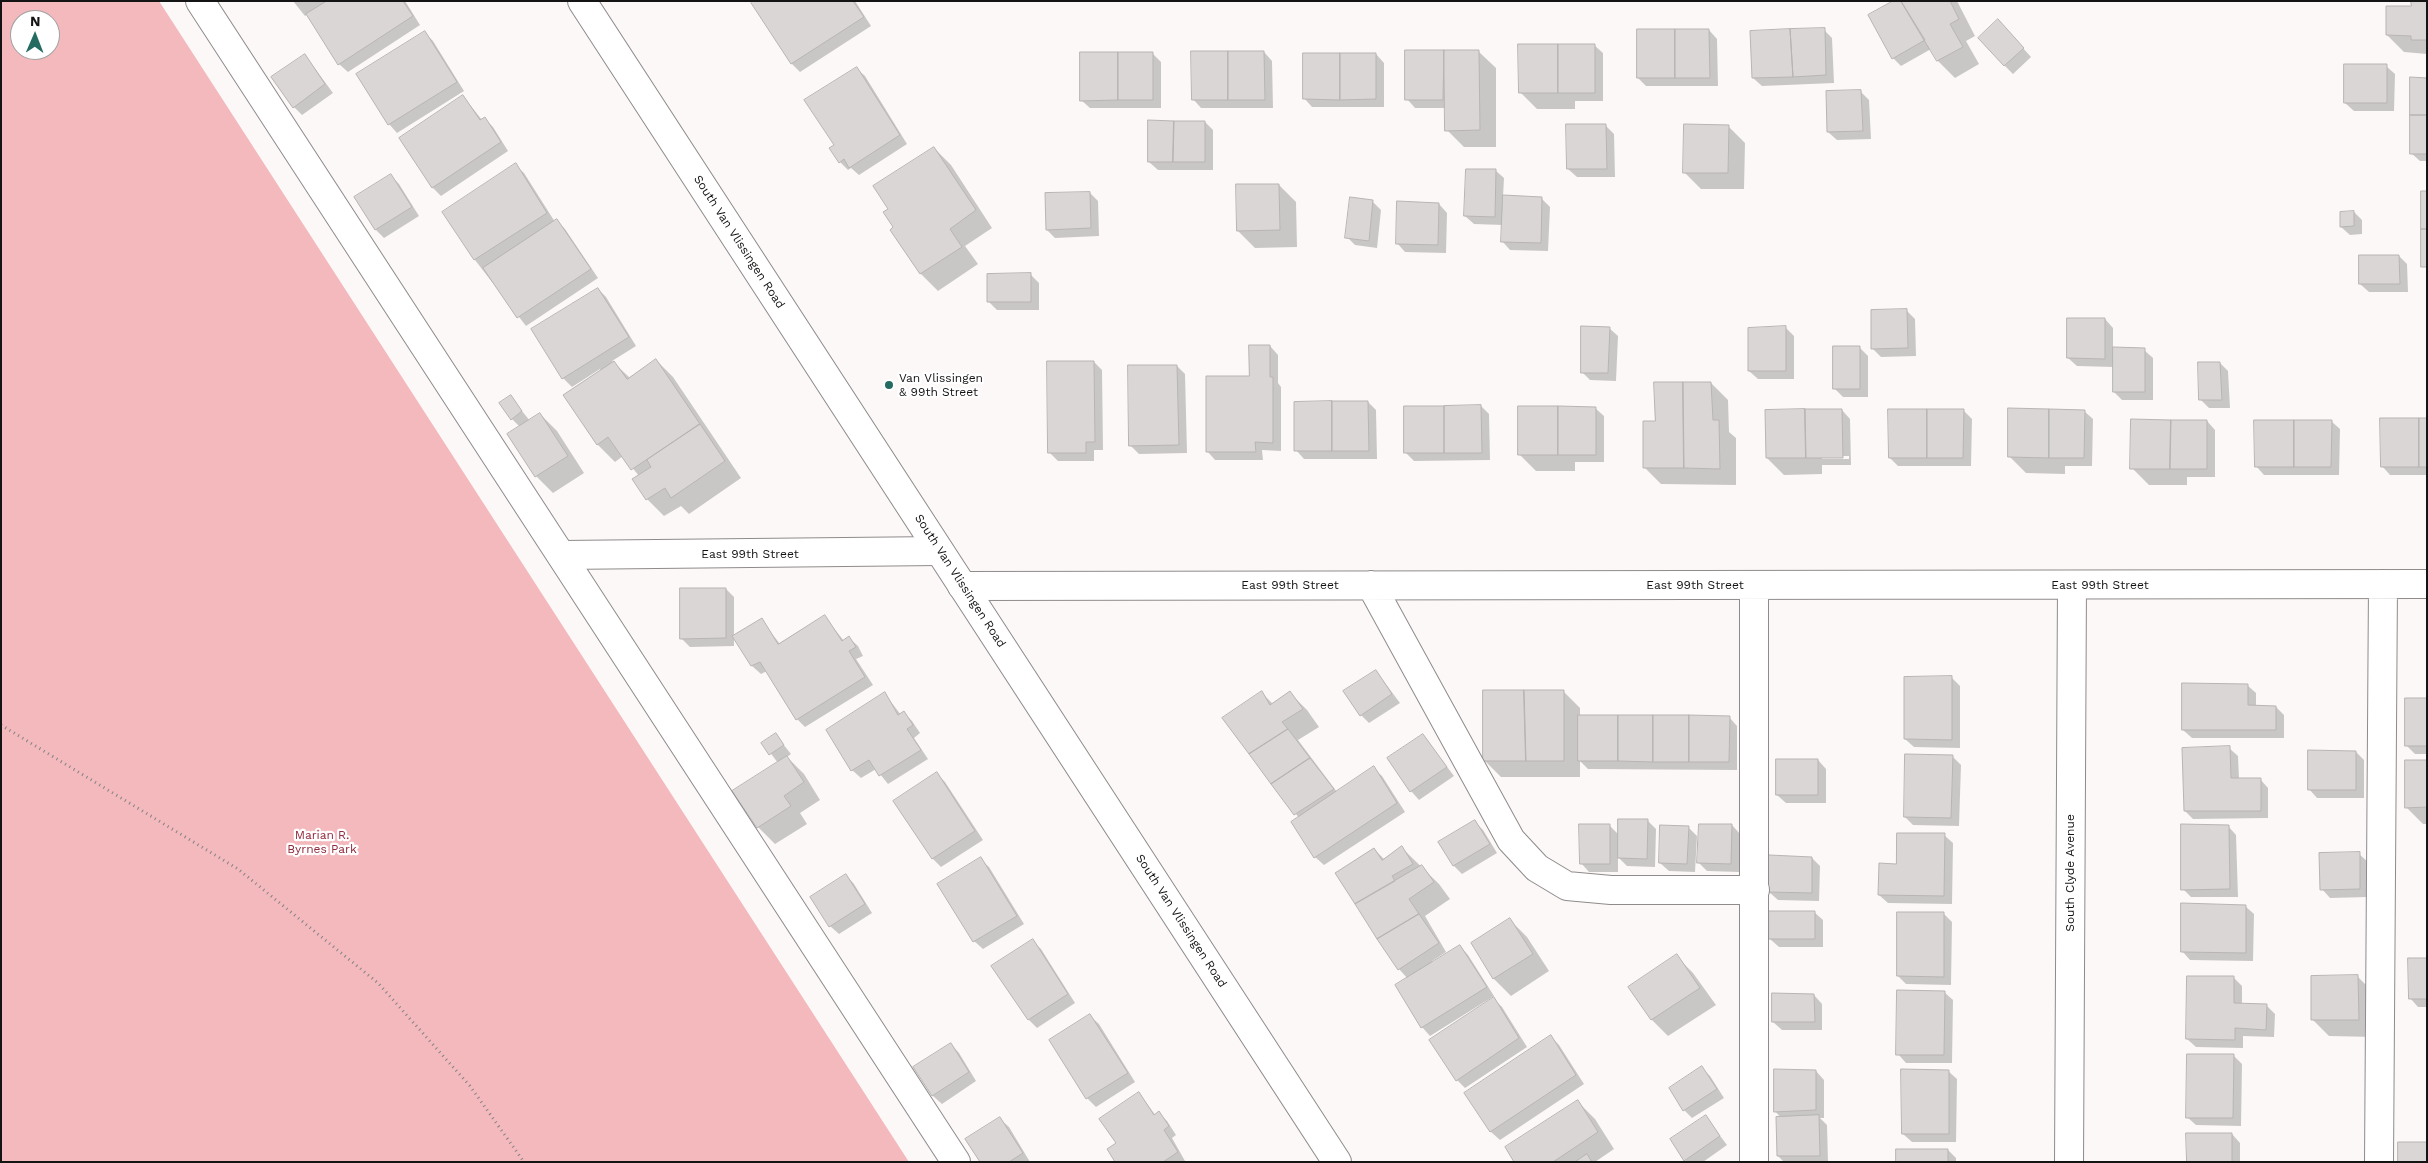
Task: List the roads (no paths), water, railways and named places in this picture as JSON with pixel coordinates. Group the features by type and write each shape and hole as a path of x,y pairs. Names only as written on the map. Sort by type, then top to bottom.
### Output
{"street":[{"path":"200,1 956,1162"},
{"name":"South Van Vlissingen Road","path":"582,1 1337,1162"},
{"name":"East 99th Street","path":"562,555 939,550"},
{"path":"2380,1162 2383,584"},
{"name":"East 99th Street","path":"962,586 2427,584"},
{"path":"1371,585 1511,840 1537,868 1567,886 1576,887 1611,890 1754,890"},
{"path":"1754,585 1754,1162"},
{"name":"South Clyde Avenue","path":"2069,1162 2072,585"}],"place":[{"name":"Van Vlissingen & 99th Street","path":"889,385"}],"park label":[{"name":"Marian R. Byrnes Park","path":"322,842"}]}
